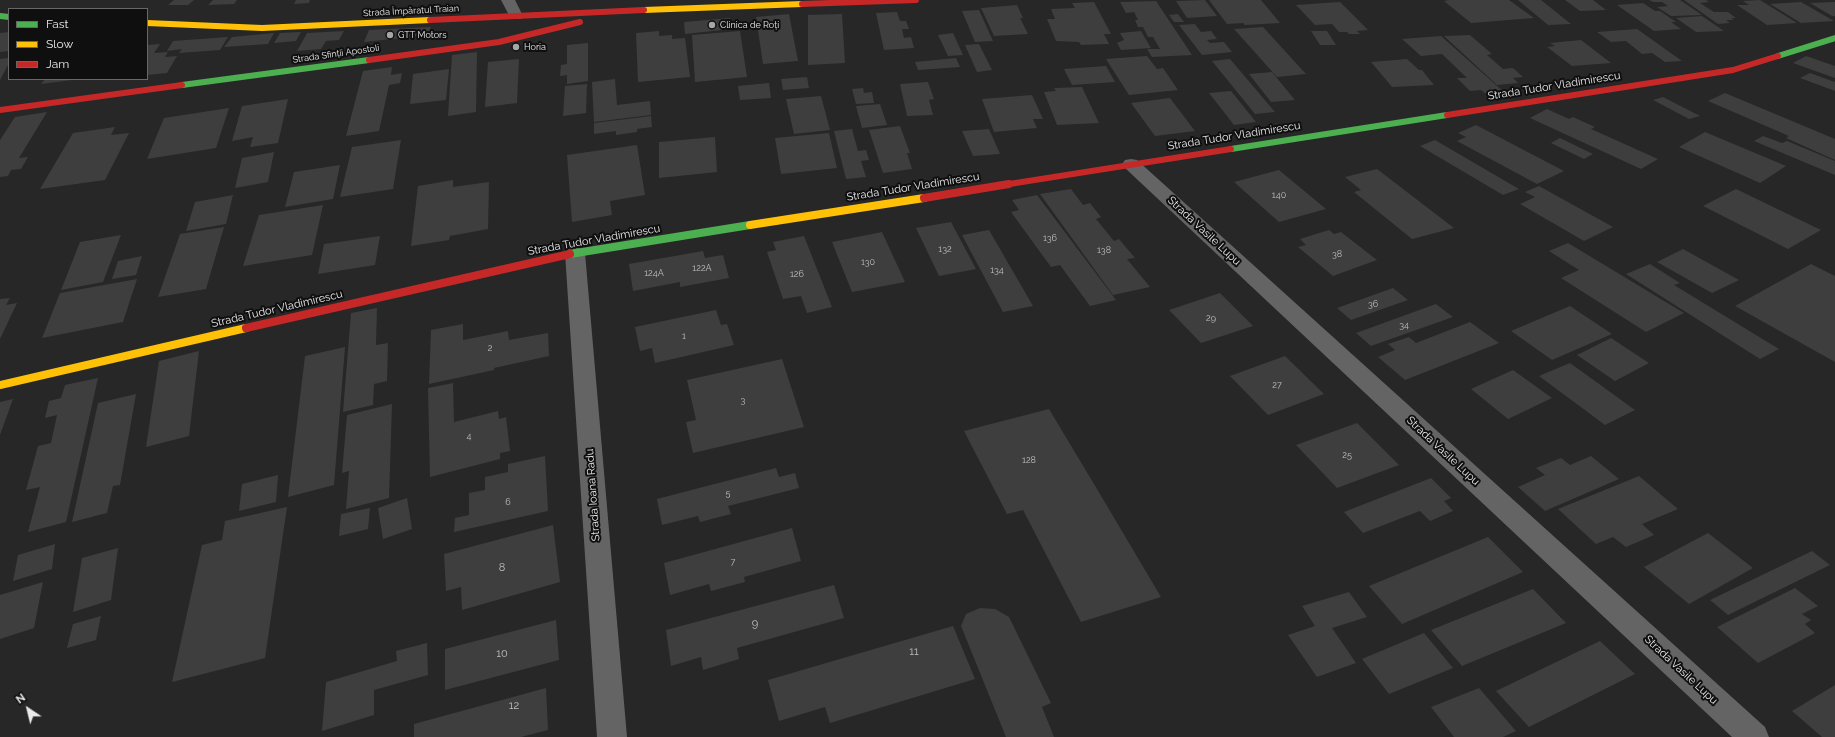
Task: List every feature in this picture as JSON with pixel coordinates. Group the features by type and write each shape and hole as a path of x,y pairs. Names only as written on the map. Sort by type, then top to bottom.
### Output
{"street":[{"path":"508,0 516,16"},
{"name":"Strada Sfinții Apostoli","path":"0,110 499,42 671,0"},
{"name":"Strada Împăratul Traian","path":"148,23 262,28 631,10 916,0"},
{"name":"Strada Tudor Vladimirescu","path":"0,386 575,253 1733,70 1835,38"},
{"name":"Strada Vasile Lupu","path":"1132,164 1754,737"},
{"name":"Strada Ioana Radu","path":"575,253 612,737"}],"building":[{"path":"174,0 194,0 188,5 168,5"},
{"path":"213,0 237,0 234,4 208,5"},
{"path":"296,0 310,0 309,3 294,4"},
{"path":"1205,0 1217,16 1187,18 1176,1"},
{"path":"1209,0 1261,0 1280,23 1245,25 1243,23 1227,24"},
{"path":"1509,0 1534,18 1471,23 1444,1"},
{"path":"1518,0 1541,0 1571,24 1548,25"},
{"path":"1565,0 1593,0 1606,10 1580,11"},
{"path":"1649,0 1680,0 1702,15 1671,16 1657,7 1668,6 1662,2 1653,2"},
{"path":"1684,0 1706,0 1709,2 1700,3 1714,12 1728,12 1736,18 1731,18 1734,20 1726,20 1730,23 1718,24"},
{"path":"1760,0 1797,23 1767,25 1737,5 1749,5 1743,1"},
{"path":"1156,1 1192,55 1152,57 1147,49 1160,49 1153,37 1148,37 1143,27 1138,27 1135,20 1138,20 1134,12 1126,13 1120,2"},
{"path":"1094,2 1111,34 1104,34 1109,44 1081,45 1079,42 1056,41 1047,19 1055,19 1051,9 1075,8 1072,3"},
{"path":"1340,2 1368,30 1357,31 1360,34 1349,34 1347,32 1339,32 1332,24 1315,25 1296,5"},
{"path":"1801,2 1834,21 1801,23 1770,4"},
{"path":"1835,2 1835,16 1832,16 1810,3"},
{"path":"1643,3 1655,11 1660,11 1676,22 1671,22 1681,29 1654,31 1617,5"},
{"path":"1017,5 1023,18 1020,18 1028,34 994,36 981,8"},
{"path":"979,10 993,41 975,42 962,11"},
{"path":"897,12 900,21 906,21 909,29 902,29 904,38 911,37 914,48 884,50 876,13"},
{"path":"789,14 798,61 763,64 756,17"},
{"path":"842,14 845,63 808,65 808,15"},
{"path":"1178,14 1184,22 1174,22 1169,15"},
{"path":"1702,16 1724,31 1696,32 1676,18"},
{"path":"730,18 732,29 685,34 684,22"},
{"path":"1195,24 1201,32 1211,31 1217,39 1207,40 1210,43 1224,42 1232,52 1202,55 1179,25"},
{"path":"431,27 427,35 364,42 369,30"},
{"path":"1263,27 1306,74 1277,77 1234,29"},
{"path":"1637,29 1682,61 1665,62 1652,53 1642,54 1626,41 1611,42 1597,32"},
{"path":"344,31 339,40 326,41 321,49 297,51 307,33"},
{"path":"659,31 659,36 672,35 672,39 685,38 690,77 638,82 636,33"},
{"path":"740,31 747,77 695,82 692,35"},
{"path":"1141,31 1151,48 1121,50 1117,43 1124,40 1120,33"},
{"path":"1311,31 1327,31 1336,45 1320,45"},
{"path":"8,32 8,51 0,52 0,33"},
{"path":"301,32 296,41 274,43 280,33"},
{"path":"274,33 268,44 224,47 232,37"},
{"path":"953,33 963,55 948,56 938,35"},
{"path":"1470,35 1492,54 1487,55 1503,69 1513,68 1523,77 1513,78 1518,83 1497,85 1444,36"},
{"path":"1441,36 1505,93 1486,94 1481,90 1470,91 1457,78 1467,78 1442,54 1421,56 1402,39"},
{"path":"228,37 220,50 179,53 182,49 167,51 173,41"},
{"path":"1581,40 1611,63 1572,66 1547,47 1555,46 1550,43"},
{"path":"588,43 588,81 567,84 567,75 560,76 561,65 567,64 567,45"},
{"path":"160,44 154,53 168,52 165,57 177,56 167,73 148,75 148,45"},
{"path":"979,44 992,70 977,72 965,45"},
{"path":"477,52 476,112 448,116 452,55"},
{"path":"1147,56 1157,69 1163,68 1178,90 1129,95 1106,59"},
{"path":"1806,56 1835,66 1835,78 1793,63"},
{"path":"8,58 8,65 0,80 0,59"},
{"path":"956,58 960,67 918,70 915,62"},
{"path":"519,59 517,103 485,107 488,62"},
{"path":"1230,59 1275,112 1255,114 1212,61"},
{"path":"1407,59 1419,70 1422,70 1434,85 1392,87 1371,62"},
{"path":"1106,66 1115,82 1072,85 1064,69"},
{"path":"392,67 391,75 402,73 400,83 389,85 379,131 346,136 363,71"},
{"path":"449,69 446,100 410,104 413,74"},
{"path":"1272,72 1295,100 1271,102 1249,74"},
{"path":"1810,73 1835,82 1835,91 1800,78"},
{"path":"807,77 809,88 783,90 781,79"},
{"path":"615,79 617,105 650,101 651,115 594,122 592,82"},
{"path":"44,80 72,80 41,84"},
{"path":"928,82 934,99 929,100 933,115 907,116 900,84"},
{"path":"769,83 771,98 740,100 738,86"},
{"path":"587,84 586,113 563,116 565,86"},
{"path":"1082,87 1099,123 1057,125 1044,92 1056,91 1054,88"},
{"path":"863,88 864,93 872,92 874,103 856,104 852,89"},
{"path":"1231,91 1256,122 1234,125 1209,93"},
{"path":"1725,93 1835,139 1835,160 1786,138 1789,136 1708,101"},
{"path":"1032,95 1043,119 1033,119 1037,128 994,132 982,99"},
{"path":"821,96 830,130 794,134 786,99"},
{"path":"1663,97 1700,116 1689,119 1653,100"},
{"path":"1170,98 1195,131 1155,136 1131,103"},
{"path":"288,99 278,143 250,147 253,137 232,141 242,106"},
{"path":"880,104 887,125 862,128 856,106"},
{"path":"229,108 216,148 147,159 164,118"},
{"path":"1547,109 1569,119 1573,117 1595,127 1591,129 1658,159 1641,169 1530,118"},
{"path":"47,112 19,158 28,157 21,169 11,170 8,176 0,177 0,140 15,117"},
{"path":"651,116 652,127 637,129 637,132 616,135 616,131 594,134 594,123"},
{"path":"1476,125 1564,171 1537,184 1457,141 1466,137 1458,133"},
{"path":"900,126 910,153 907,153 912,169 883,173 869,130"},
{"path":"115,127 111,135 129,133 105,180 40,189 73,133"},
{"path":"852,129 858,151 866,150 869,160 861,161 866,177 846,179 834,131"},
{"path":"989,129 1000,154 973,156 962,131"},
{"path":"1705,132 1786,166 1760,183 1679,147"},
{"path":"829,133 837,168 781,174 775,138"},
{"path":"1763,136 1782,143 1787,141 1835,161 1835,175 1754,141"},
{"path":"715,137 717,172 659,178 659,142"},
{"path":"1560,138 1593,154 1584,159 1551,143"},
{"path":"401,140 393,189 340,197 352,147"},
{"path":"1435,140 1519,189 1503,195 1420,146"},
{"path":"637,145 645,195 610,201 612,215 572,222 567,155"},
{"path":"274,152 268,182 235,188 242,158"},
{"path":"340,165 333,199 285,207 294,172"},
{"path":"1377,169 1454,228 1412,239 1354,192 1361,190 1345,177"},
{"path":"1279,170 1326,209 1279,222 1234,182"},
{"path":"453,180 453,187 489,182 488,229 450,236 449,240 411,246 418,186"},
{"path":"1539,186 1613,227 1584,241 1520,204 1535,197 1525,192"},
{"path":"1071,189 1083,205 1090,203 1101,217 1096,219 1114,241 1119,239 1135,258 1127,259 1150,287 1113,295 1040,194"},
{"path":"1736,189 1821,230 1788,249 1703,206"},
{"path":"233,195 226,224 186,231 195,202"},
{"path":"1037,195 1116,300 1090,306 1060,265 1051,267 1011,212 1019,210 1012,200"},
{"path":"323,205 312,255 243,266 259,215"},
{"path":"951,222 976,269 939,276 916,228"},
{"path":"224,227 206,289 158,297 180,234"},
{"path":"989,230 1033,306 1003,312 962,235"},
{"path":"1329,230 1334,234 1341,232 1377,260 1333,276 1298,247 1306,245 1300,239"},
{"path":"882,232 905,282 852,292 832,242"},
{"path":"121,235 103,282 61,290 80,242"},
{"path":"380,236 375,265 318,274 324,244"},
{"path":"804,236 832,307 807,313 801,296 783,299 767,252 776,250 773,242"},
{"path":"1568,243 1684,313 1646,332 1561,278 1579,270 1549,251"},
{"path":"1683,249 1739,280 1712,293 1657,262"},
{"path":"703,251 705,258 723,255 729,278 680,287 680,282 633,291 629,264"},
{"path":"142,256 136,275 112,279 118,261"},
{"path":"1650,264 1680,283 1674,285 1779,349 1760,359 1626,274"},
{"path":"1811,264 1835,276 1835,362 1735,306"},
{"path":"137,279 123,322 42,338 60,293"},
{"path":"1393,288 1408,300 1351,320 1337,308"},
{"path":"1220,293 1253,326 1201,343 1169,310"},
{"path":"10,298 6,305 17,303 0,339 0,299"},
{"path":"1436,304 1453,317 1371,346 1356,333"},
{"path":"1570,306 1612,334 1552,360 1511,331"},
{"path":"377,308 376,345 388,343 387,381 374,384 373,405 343,412 351,313"},
{"path":"716,310 721,325 727,324 734,345 655,363 652,348 640,351 635,327"},
{"path":"1470,322 1499,343 1405,380 1378,357 1395,350 1388,344 1409,337 1416,343"},
{"path":"463,324 463,340 508,331 509,340 548,333 549,356 429,384 431,330"},
{"path":"1611,338 1649,363 1615,381 1577,355"},
{"path":"345,347 334,485 288,497 305,356"},
{"path":"199,351 189,436 146,447 159,361"},
{"path":"1285,356 1324,394 1268,415 1230,376"},
{"path":"782,359 804,427 693,453 686,422 696,420 687,380"},
{"path":"1570,363 1635,410 1605,425 1539,376"},
{"path":"1513,370 1552,398 1508,419 1471,389"},
{"path":"98,378 66,522 28,532 40,487 26,490 38,446 51,443 57,415 45,418 49,401 61,398 65,385"},
{"path":"453,383 454,422 498,411 499,419 506,417 510,451 500,453 500,459 430,477 428,388"},
{"path":"136,394 120,485 113,486 107,513 72,522 98,403"},
{"path":"13,399 0,435 0,402"},
{"path":"392,404 389,498 346,509 349,471 342,473 347,415"},
{"path":"1049,409 1161,597 1081,622 1023,510 1007,514 964,431"},
{"path":"1357,423 1399,465 1337,488 1296,445"},
{"path":"545,456 548,511 454,532 455,518 469,515 469,493 485,490 485,477 508,472 508,464"},
{"path":"1591,456 1619,479 1545,511 1518,487 1545,475 1536,468 1561,458 1570,465"},
{"path":"776,468 779,477 795,473 799,488 728,506 731,514 700,522 698,516 662,525 657,499"},
{"path":"278,475 276,502 239,511 242,484"},
{"path":"1639,476 1678,509 1642,524 1654,535 1626,547 1613,537 1596,544 1558,509"},
{"path":"1431,478 1451,498 1444,501 1453,511 1430,521 1420,511 1363,533 1344,512"},
{"path":"407,498 412,529 383,539 378,508"},
{"path":"287,507 265,658 172,682 202,545 222,540 225,521"},
{"path":"370,508 368,529 339,536 341,514"},
{"path":"553,525 560,582 462,610 461,587 446,591 444,554"},
{"path":"792,528 801,561 744,577 745,582 711,591 709,584 670,595 664,563"},
{"path":"1708,533 1753,568 1689,604 1644,567"},
{"path":"1488,537 1523,572 1402,624 1369,586"},
{"path":"55,544 52,569 13,581 18,555"},
{"path":"118,548 111,600 73,612 82,558"},
{"path":"1812,551 1830,565 1728,615 1710,600"},
{"path":"43,582 34,628 0,639 0,595"},
{"path":"834,585 844,618 737,648 739,659 703,670 701,657 671,666 666,630"},
{"path":"1795,588 1818,606 1802,614 1811,620 1805,624 1815,633 1758,663 1717,627"},
{"path":"1533,589 1566,623 1462,666 1431,630"},
{"path":"1349,592 1367,617 1332,628 1356,663 1317,677 1288,635 1315,626 1302,606"},
{"path":"980,608 995,609 1009,617 1051,703 1042,707 1054,737 1006,737 961,626 966,614"},
{"path":"101,616 96,640 67,648 73,624"},
{"path":"556,620 559,660 445,690 445,649"},
{"path":"953,626 975,679 830,723 825,707 779,721 768,680"},
{"path":"1424,633 1453,668 1389,694 1362,659"},
{"path":"1600,641 1635,674 1529,727 1496,691"},
{"path":"427,643 428,675 374,690 374,715 322,731 326,682 397,661 396,651"},
{"path":"1835,685 1835,737 1822,737 1792,711"},
{"path":"546,688 548,730 521,737 414,737 414,724"},
{"path":"1479,688 1516,731 1503,737 1454,737 1431,707"}],"traffic: fast":[{"path":"0,16 8,17"},
{"path":"1778,56 1835,38"},
{"path":"182,85 369,60"},
{"path":"1231,149 1447,115"},
{"path":"570,254 750,225"}],"traffic: slow":[{"path":"644,10 802,4"},
{"path":"148,23 262,28 430,20"},
{"path":"750,225 924,198"},
{"path":"0,385 246,328"}],"traffic: jam":[{"path":"802,4 916,0"},
{"path":"430,20 644,10"},
{"path":"369,60 499,42 580,22"},
{"path":"1447,115 1733,70 1778,56"},
{"path":"0,110 182,85"},
{"path":"924,198 1231,149"},
{"path":"246,328 570,254"}],"place":[{"name":"Clinica de Roți","path":"712,25"},
{"name":"GTT Motors","path":"390,35"},
{"name":"Horia","path":"516,47"}]}
